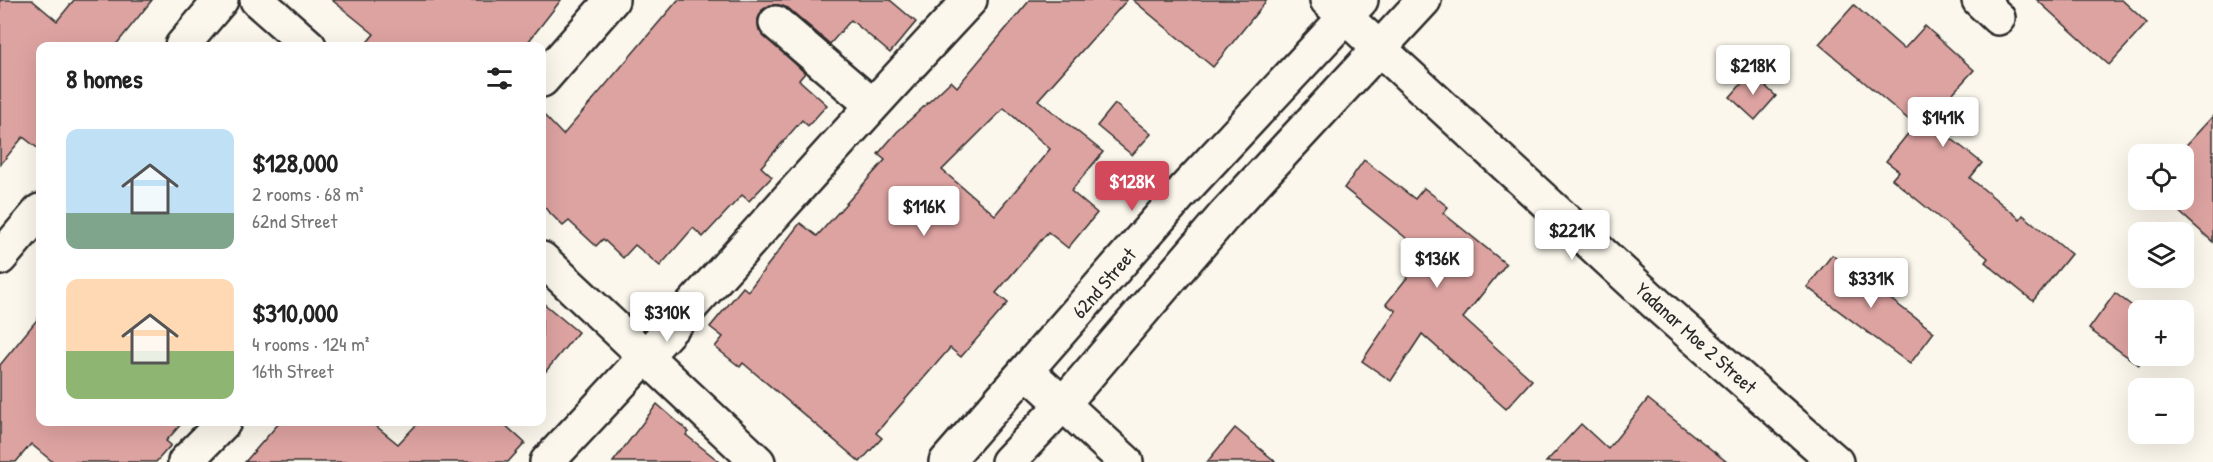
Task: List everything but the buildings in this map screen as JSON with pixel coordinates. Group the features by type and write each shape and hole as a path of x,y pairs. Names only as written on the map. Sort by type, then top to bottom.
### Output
{"street":[{"path":"185,42 221,0"},
{"path":"257,0 304,42"},
{"path":"546,75 612,0"},
{"path":"547,462 646,358 872,105 970,0"},
{"path":"1008,462 1063,404 1223,217 1424,0"},
{"name":"Yadanar Moe 2 Street","path":"1345,6 1380,49 1664,310 1836,462"},
{"name":"62nd Street","path":"946,462 1345,6"},
{"path":"776,23 872,105"},
{"path":"0,258 36,216"},
{"path":"546,263 758,462"},
{"path":"1027,371 1126,462"},
{"path":"185,462 220,426"}]}
